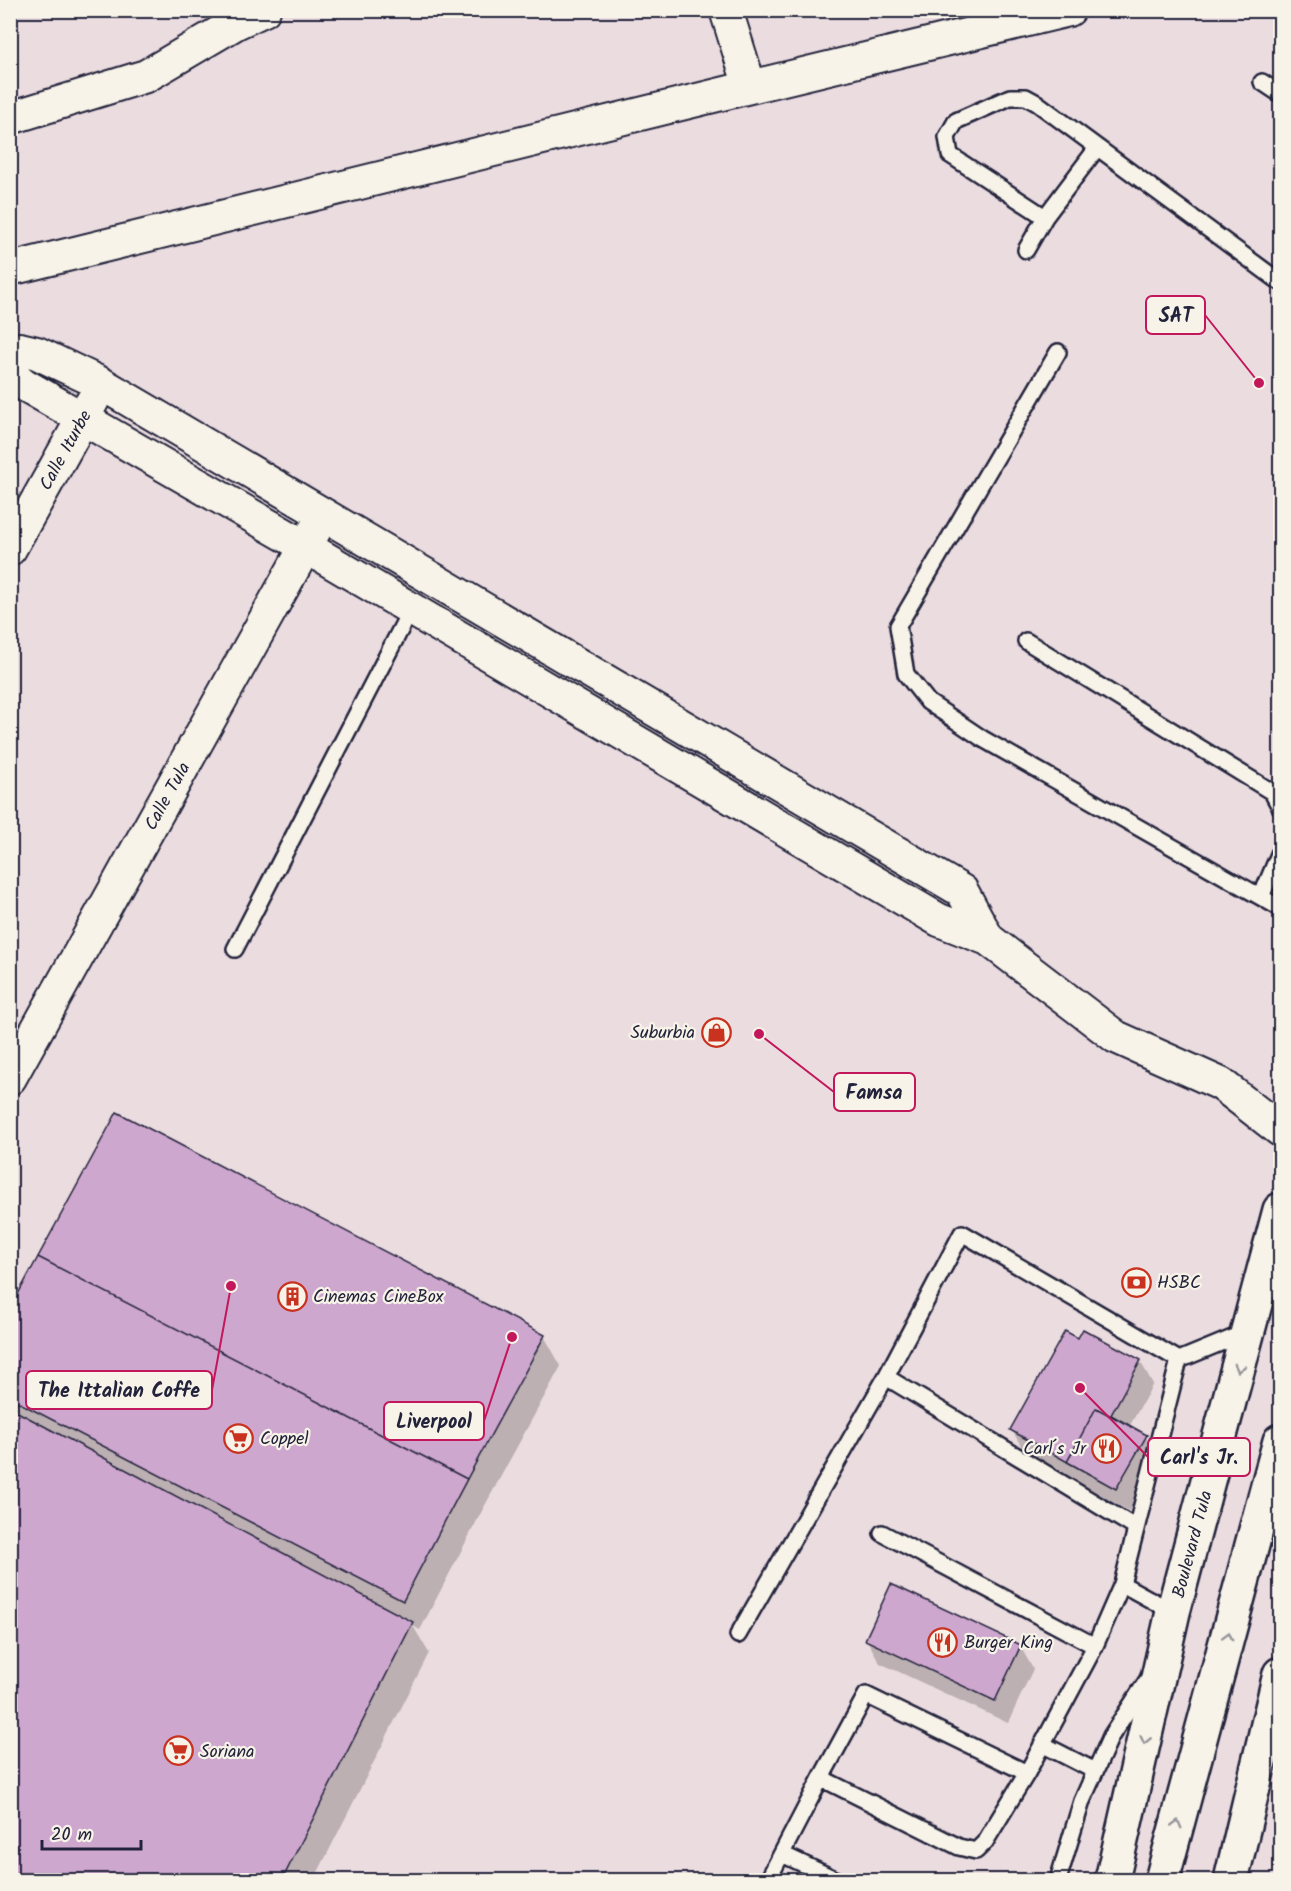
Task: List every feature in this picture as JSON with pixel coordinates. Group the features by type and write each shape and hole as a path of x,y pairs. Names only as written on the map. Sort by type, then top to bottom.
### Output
{"main road":[{"name":"Boulevard Tula","path":"1112,1881 1166,1653 1173,1612 1281,1210"},
{"path":"1162,1881 1281,1441"},
{"path":"1231,1881 1281,1674"}],"street":[{"path":"10,118 146,76 236,23 264,10"},
{"path":"726,10 750,87"},
{"path":"10,269 1069,10"},
{"path":"10,356 20,349 37,353 102,384 962,891 988,939"},
{"path":"10,373 23,384 306,547 939,920 988,939 1116,1037 1221,1084 1281,1130"},
{"name":"Calle Iturbe","path":"10,549 102,384"},
{"name":"Calle Tula","path":"10,1078 323,514"}],"lane":[{"path":"1262,82 1281,94"},
{"path":"1045,218 950,155 947,137 956,121 1010,97 1026,97 1281,282"},
{"path":"1026,250 1045,218 1097,148"},
{"path":"1058,352 897,626 906,674 928,702 983,739 1281,908"},
{"path":"235,950 411,609"},
{"path":"1026,641 1272,792 1281,807"},
{"path":"1261,897 1281,852"},
{"path":"738,1635 886,1377 962,1233 1179,1360"},
{"path":"1179,1360 1249,1331"},
{"path":"821,1778 959,1847 976,1851 986,1842 1027,1773 1095,1646 1122,1584 1179,1360"},
{"path":"886,1377 1136,1528"},
{"path":"882,1533 1095,1646"},
{"path":"1122,1584 1173,1612"},
{"path":"1058,1881 1082,1800 1095,1771 1112,1736 1166,1653"},
{"path":"768,1881 866,1695 1027,1773"},
{"path":"1042,1744 1095,1771"},
{"path":"782,1854 837,1881"}],"building":[{"name":"Cinemas CineBox","path":"117,1112 545,1335 467,1479 38,1257"},
{"name":"Coppel","path":"38,1257 467,1479 403,1601 10,1398 10,1309"},
{"path":"1083,1329 1141,1360 1111,1415 1147,1435 1116,1489 1010,1430 1065,1331 1078,1338"},
{"name":"Soriana","path":"10,1408 413,1622 282,1880 10,1880"},
{"name":"Carl´s Jr","path":"1096,1408 1147,1435 1116,1489 1067,1462"},
{"name":"Burger King","path":"891,1584 1021,1645 995,1701 865,1640"}],"place":[{"name":"SAT","path":"1259,383"},
{"name":"Suburbia","path":"716,1032"},
{"name":"Famsa","path":"759,1034"},
{"name":"HSBC","path":"1136,1282"},
{"name":"The Ittalian Coffe","path":"231,1286"},
{"name":"Cinemas CineBox","path":"292,1296"},
{"name":"Liverpool","path":"512,1337"},
{"name":"Carl's Jr.","path":"1080,1388"},
{"name":"Coppel","path":"239,1438"},
{"name":"Carl´s Jr","path":"1107,1448"},
{"name":"Burger King","path":"943,1642"},
{"name":"Soriana","path":"179,1751"}]}
